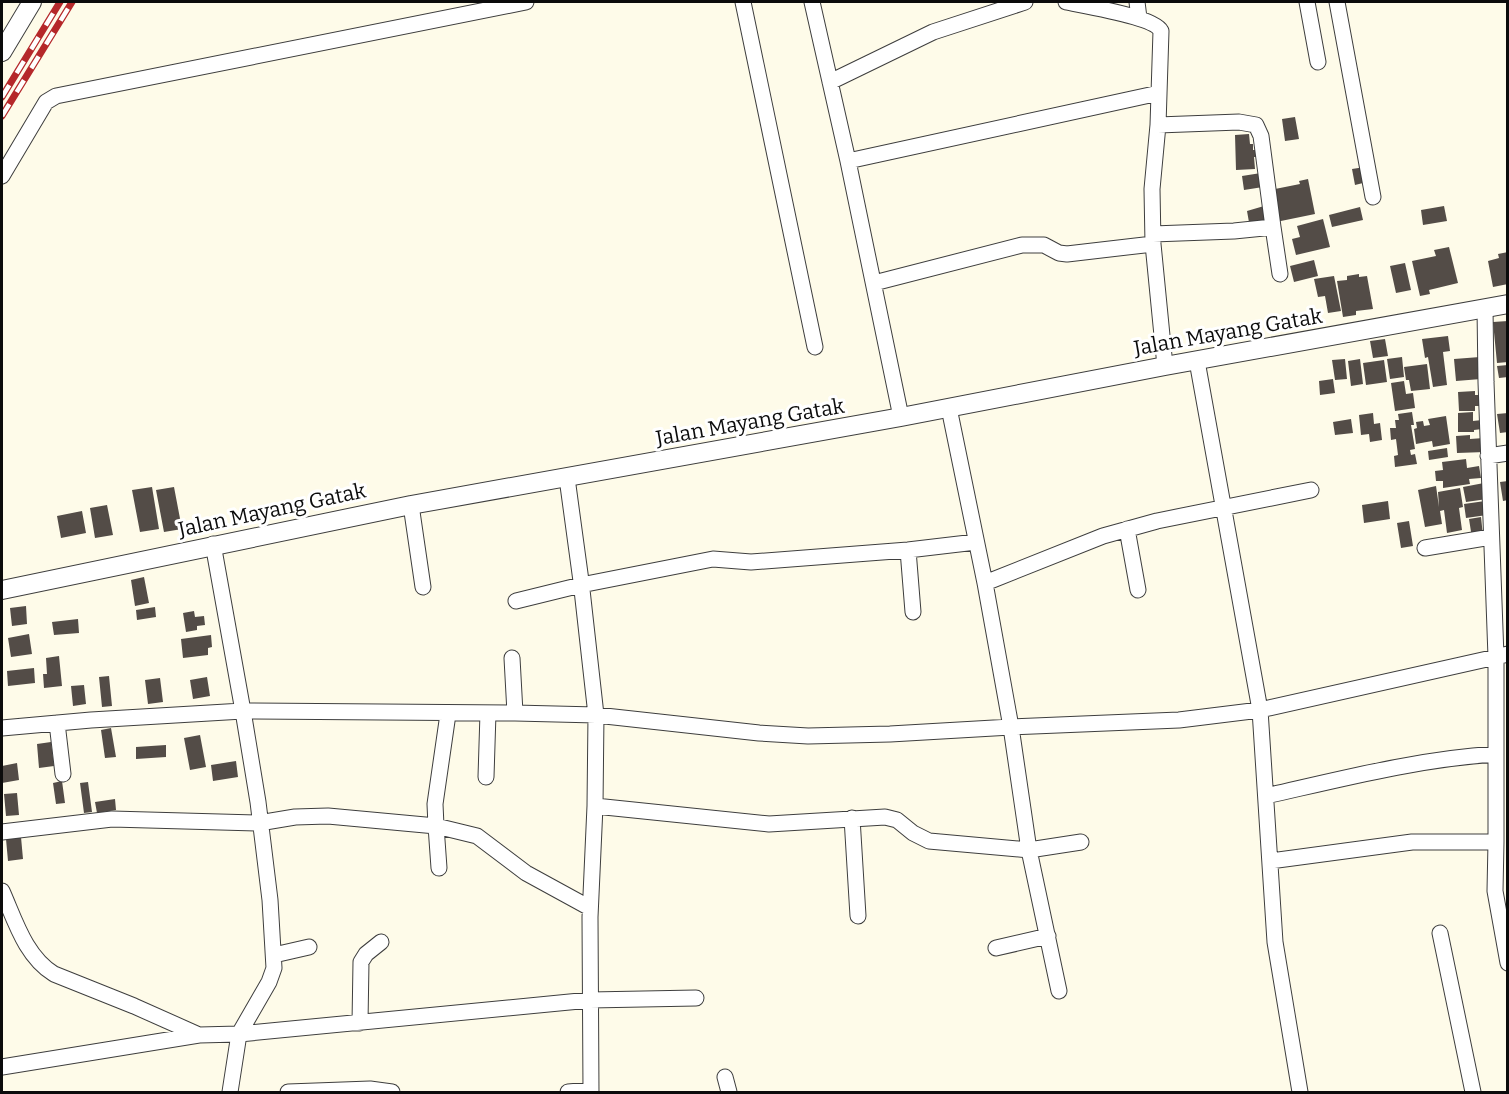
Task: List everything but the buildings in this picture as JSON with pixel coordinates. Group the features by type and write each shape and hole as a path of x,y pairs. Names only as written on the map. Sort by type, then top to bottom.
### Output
{"street":[{"path":"4,45 32,2"},
{"path":"2,176 46,102 56,96 526,2"},
{"path":"743,2 815,346"},
{"path":"812,2 849,161 901,417"},
{"path":"830,82 933,32 1025,2"},
{"path":"1066,2 1139,18 1158,26 1161,31 1158,125 1152,189 1153,239 1165,366"},
{"path":"1137,2 1139,18"},
{"path":"1307,2 1318,62"},
{"path":"1337,2 1373,197"},
{"path":"849,161 1159,93"},
{"path":"1158,125 1239,122 1256,125 1261,136 1280,274"},
{"path":"874,283 1028,244 1044,245 1059,253 1067,254 1153,239 1273,227"},
{"name":"Jalan Mayang Gatak","path":"2,590 213,544 411,505 1508,304"},
{"path":"1485,308 1491,537 1502,656 1496,754 1502,796 1496,842 1495,891 1508,963"},
{"path":"1197,361 1260,710 1275,935 1282,992 1300,1092"},
{"path":"949,408 985,583 1011,727 1029,850 1059,991"},
{"path":"1488,456 1508,453"},
{"path":"567,478 596,715 590,913 591,1091 568,1092"},
{"path":"985,583 1103,536 1157,521 1311,490"},
{"path":"411,505 423,587"},
{"path":"1127,530 1138,590"},
{"path":"1425,548 1491,537"},
{"path":"516,601 581,585 713,560 751,562 908,550 976,542"},
{"path":"213,544 258,802 274,955 272,975 239,1034 230,1092"},
{"path":"908,550 914,612"},
{"path":"2,728 243,711 596,715 808,736 890,734 1179,720 1260,710 1502,656"},
{"path":"512,658 515,713"},
{"path":"486,777 488,713"},
{"path":"439,868 435,804 448,714"},
{"path":"57,723 63,774"},
{"path":"1266,796 1411,765 1496,754"},
{"path":"595,806 769,824 852,818 891,818 929,841 1029,850 1081,842"},
{"path":"2,832 112,819 259,823 295,817 328,816 436,826 477,836 526,873 590,913"},
{"path":"852,818 858,916"},
{"path":"1270,861 1412,842 1496,842"},
{"path":"2,891 30,952 43,967 54,974 199,1035"},
{"path":"1440,933 1473,1092"},
{"path":"996,948 1048,936"},
{"path":"360,1023 361,962 366,954 381,942"},
{"path":"274,955 309,947"},
{"path":"2,1066 199,1035 239,1034 590,1000 696,998"},
{"path":"725,1077 729,1092"},
{"path":"288,1092 370,1089 392,1092"}],"railway":[{"path":"2,97 60,2"},
{"path":"2,116 72,2"}]}
